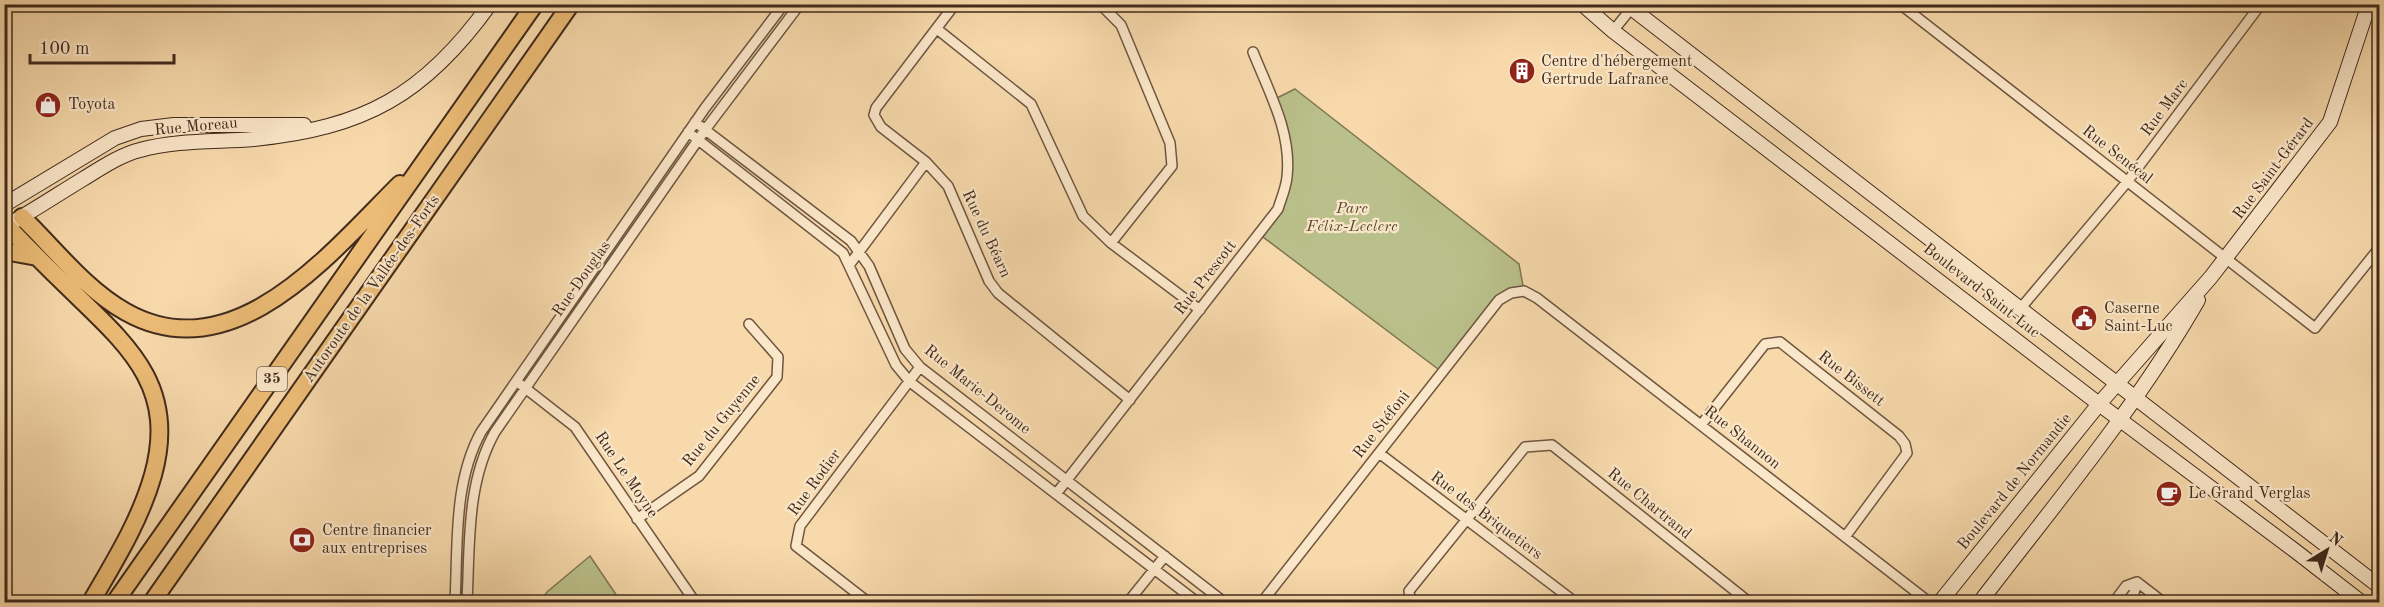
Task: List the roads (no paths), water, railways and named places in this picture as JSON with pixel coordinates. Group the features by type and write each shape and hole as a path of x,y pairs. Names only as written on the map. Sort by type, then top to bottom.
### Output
{"highway":[{"name":"Autoroute de la Vallée-des-Forts","path":"115,603 535,4"},
{"name":"Autoroute de la Vallée-des-Forts","path":"152,603 572,4"},
{"path":"22,217 89,284 125,312 169,326 187,328 214,326 248,315 276,299 304,276 429,156"},
{"path":"5,226 131,350 147,376 158,414 158,452 150,487 131,529 91,603"},
{"path":"4,251 37,257"}],"street":[{"name":"Rue Moreau","path":"5,226 112,161 136,151 161,146 264,138 339,123 381,106 424,79 461,44 490,4"},
{"name":"Rue Douglas","path":"455,603 462,492 467,464 476,440 514,381 695,122 784,4"},
{"name":"Rue Douglas","path":"466,603 472,512 480,467 495,432 705,130 800,4"},
{"name":"Rue du Béarn","path":"955,4 876,108 874,115 881,127 926,162 948,186 989,281 998,293 1130,400"},
{"path":"1100,4 1122,25 1170,143 1173,156 1172,166 1163,179 1111,243"},
{"name":"Boulevard Saint-Luc","path":"1582,4 1613,31 2098,404 2121,419 2361,603"},
{"name":"Rue Senécal","path":"1900,4 2315,328 2379,247"},
{"name":"Rue Marc","path":"2020,309 2127,182 2261,4"},
{"name":"Rue Saint-Gérard","path":"2117,383 2226,259 2330,122 2369,4"},
{"path":"1613,31 1630,6"},
{"name":"Boulevard Saint-Luc","path":"1630,6 2379,587"},
{"path":"938,29 1032,104 1083,216 1111,243 1200,310"},
{"name":"Rue Prescott","path":"1056,494 1278,209 1287,179 1287,149 1281,122 1253,52"},
{"name":"Rue Marie-Derome","path":"695,122 851,241 869,266 905,350 920,367 1224,603"},
{"name":"Rue Moreau","path":"6,202 115,138 141,129 174,125 339,123"},
{"name":"Rue Marie-Derome","path":"688,132 843,253 896,365 910,382 1197,603"},
{"path":"850,264 926,162"},
{"path":"6,202 22,217"},
{"name":"Rue Saint-Gérard","path":"2135,397 2177,336 2211,277"},
{"name":"Rue Stéfoni","path":"1262,603 1499,300 1511,293 1524,291 1537,298"},
{"name":"Rue Shannon","path":"1537,298 1929,603"},
{"name":"Rue du Guyenne","path":"637,519 699,476 777,377 778,357 749,324"},
{"name":"Rue Bissett","path":"1701,425 1765,344 1780,342 1899,436 1905,444 1907,453 1845,537"},
{"name":"Rue Rodier","path":"868,603 796,546 800,525 920,367"},
{"name":"Rue Le Moyne","path":"514,381 575,427 695,603"},
{"name":"Boulevard de Normandie","path":"1940,603 2117,383"},
{"path":"1980,603 2121,419 2135,397"},
{"name":"Rue Chartrand","path":"1467,519 1525,447 1552,445 1749,603"},
{"name":"Rue des Briquetiers","path":"1379,453 1575,603"},
{"path":"1411,603 1409,591 1467,519"},
{"path":"2298,553 2311,534"},
{"path":"1128,603 1165,556"},
{"path":"2114,603 2126,586 2137,582"},
{"path":"2127,603 2134,593 2137,582"},
{"path":"2137,582 2163,603"}],"place":[{"name":"Centre d'hébergement Gertrude Lafrance","path":"1522,71"},
{"name":"Toyota","path":"48,105"},
{"name":"Caserne Saint-Luc","path":"2084,318"},
{"name":"Le Grand Verglas","path":"2169,494"},
{"name":"Centre financier aux entreprises","path":"302,540"}],"park label":[{"name":"Parc Félix-Leclerc","path":"1352,218"}]}
